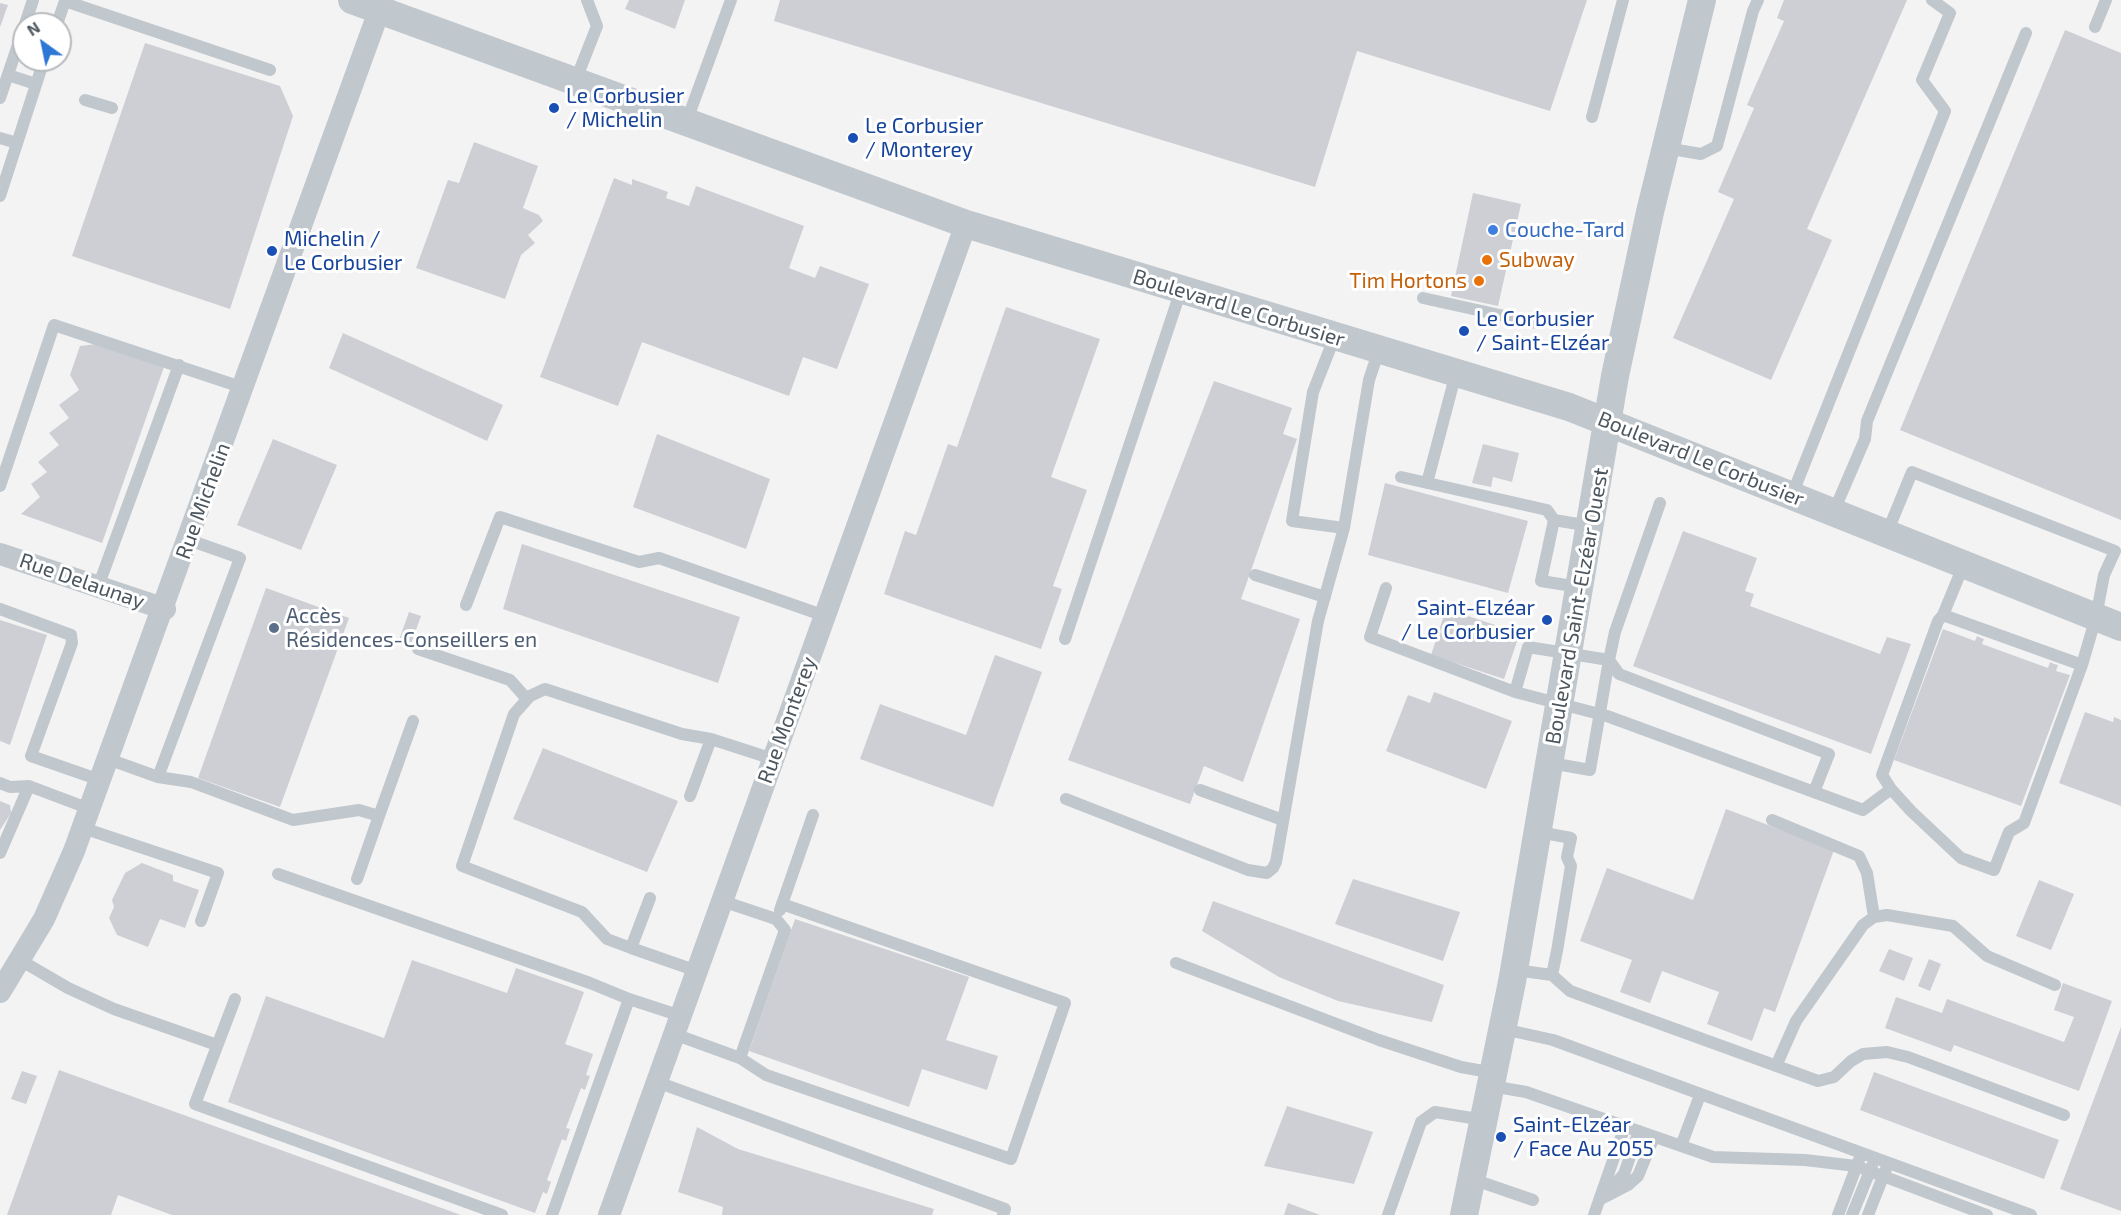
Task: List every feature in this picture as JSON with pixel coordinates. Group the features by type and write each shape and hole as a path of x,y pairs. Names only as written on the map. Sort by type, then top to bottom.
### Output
{"street":[{"name":"Boulevard Le Corbusier","path":"352,0 382,5 575,82 966,224 1569,407 2108,622"},
{"name":"Boulevard Saint-Elzéar Ouest","path":"1464,1215 1515,969 1551,763 1567,655 1623,339 1702,0"},
{"name":"Rue Michelin","path":"0,992 55,896 87,819 382,5"},
{"name":"Rue Monterey","path":"609,1215 966,224"},
{"name":"Rue Delaunay","path":"0,554 165,609"}],"lane":[{"path":"64,0 270,70"},
{"path":"575,82 597,26 587,0"},
{"path":"686,123 730,0"},
{"path":"1592,117 1623,0"},
{"path":"1666,148 1701,154 1717,146 1753,11 1758,0"},
{"path":"1792,495 1945,111 1922,80 1950,13 1932,0"},
{"path":"2095,27 2106,0"},
{"path":"1834,512 1865,439 1868,421 2026,33"},
{"path":"0,98 12,62"},
{"path":"0,196 40,72"},
{"path":"8,75 36,84"},
{"path":"85,100 112,108"},
{"path":"0,138 17,143"},
{"path":"1065,639 1181,290"},
{"path":"1423,298 1536,323"},
{"path":"0,486 54,325 244,388"},
{"path":"1335,336 1313,392 1292,521 1344,528"},
{"path":"1066,799 1258,873 1267,873 1276,862 1318,621 1344,528 1370,380 1378,350"},
{"path":"98,587 179,365"},
{"path":"1427,483 1456,374"},
{"path":"1887,533 1912,472 2115,551 2104,575 2108,622 2082,665 2024,823 2009,832 1994,870 1961,858 1911,811 1882,775 1938,621 1943,615 1964,564"},
{"path":"1401,477 1547,510 1554,520 1590,526"},
{"path":"1551,763 1590,770 1615,632 1660,503"},
{"path":"466,605 500,516 639,562 659,558 825,616"},
{"path":"1554,520 1541,581 1579,587"},
{"path":"158,777 240,558 189,540"},
{"path":"1255,575 1324,597"},
{"path":"1386,588 1370,637 1515,692 1599,713 1863,810 1891,789"},
{"path":"0,609 71,634 72,643 31,756 100,780"},
{"path":"1943,615 2082,665"},
{"path":"1515,692 1528,647 1609,660 1619,674 1829,754 1814,792"},
{"path":"418,649 510,680 527,699"},
{"path":"697,970 607,939 582,912 462,866 514,714 527,699 545,689 682,734 711,739 773,759"},
{"path":"357,879 413,721"},
{"path":"690,796 711,739"},
{"path":"108,759 158,777 191,782 293,820 359,810 379,816"},
{"path":"0,783 10,787 29,786 87,819 218,873 201,921"},
{"path":"0,853 29,786"},
{"path":"1200,790 1283,820"},
{"path":"776,919 813,815"},
{"path":"1772,820 1858,856 1867,873 1874,917"},
{"path":"1539,832 1571,838 1568,857 1571,866 1552,975"},
{"path":"278,874 590,983 629,999 740,1058 766,1075 1011,1159 1065,1003 782,904"},
{"path":"631,948 650,898"},
{"path":"722,901 776,919 785,930 740,1058"},
{"path":"1776,1066 1796,1021 1863,925 1874,917 1887,915 1953,926 1987,956 2055,985"},
{"path":"20,960 68,988 114,1009 218,1045"},
{"path":"1176,963 1379,1040 1713,1157 1827,1161 1857,1167 1987,1215"},
{"path":"1515,969 1552,975 1570,992 1823,1082 1834,1077 1851,1061 1863,1054 1895,1054 2064,1115"},
{"path":"235,999 195,1104 502,1215"},
{"path":"552,1215 629,999"},
{"path":"1503,1029 1553,1040 2031,1215"},
{"path":"657,1082 1005,1209 1003,1215"},
{"path":"1681,1146 1700,1095"},
{"path":"1388,1215 1421,1122 1435,1113 1484,1120"},
{"path":"1594,1215 1625,1126"},
{"path":"1599,1200 1624,1174 1640,1131"},
{"path":"1599,1200 1628,1185 1638,1176 1654,1137"},
{"path":"1838,1215 1861,1153"},
{"path":"1852,1215 1875,1158"},
{"path":"1868,1215 1888,1163"},
{"path":"1472,1179 1533,1200"}],"building":[{"path":"629,0 685,0 675,29 625,9"},
{"path":"780,0 1587,0 1550,111 1357,51 1315,187 774,21"},
{"path":"1784,0 1907,0 1807,229 1832,240 1771,380 1673,338 1734,199 1718,192 1754,108 1747,105 1784,21 1777,18"},
{"path":"0,3 8,5 0,27"},
{"path":"2065,30 2121,53 2121,520 1900,430"},
{"path":"145,43 280,86 293,116 230,309 72,256"},
{"path":"474,142 538,166 523,208 539,215 543,221 528,235 535,243 521,255 505,299 416,268 448,180 459,183"},
{"path":"614,178 632,185 632,179 668,192 666,198 689,206 696,186 804,226 789,268 815,278 820,266 869,284 837,369 803,357 789,396 642,342 618,406 540,377"},
{"path":"1473,193 1521,204 1498,306 1451,296"},
{"path":"1006,307 1100,339 1051,477 1087,490 1053,586 1062,589 1041,649 884,594 905,531 916,535 948,444 957,447"},
{"path":"343,333 503,405 487,441 329,368"},
{"path":"97,344 164,367 102,543 21,514 40,497 31,484 47,472 38,462 59,445 49,433 69,418 59,405 79,390 70,375 80,346"},
{"path":"1214,381 1292,408 1283,434 1297,439 1241,599 1300,619 1243,782 1204,766 1190,804 1068,760"},
{"path":"657,434 770,479 746,549 633,507"},
{"path":"273,439 337,465 301,550 237,525"},
{"path":"1483,444 1519,453 1512,482 1493,477 1491,487 1472,483"},
{"path":"1385,483 1528,521 1508,593 1368,555"},
{"path":"1683,531 1757,558 1745,591 1754,594 1750,606 1880,654 1887,637 1911,644 1871,754 1633,666"},
{"path":"522,544 740,617 718,683 503,609"},
{"path":"266,588 349,618 280,807 198,778"},
{"path":"1446,609 1520,633 1504,679 1431,655"},
{"path":"409,612 421,616 411,644 399,640"},
{"path":"0,620 47,635 10,745 0,741"},
{"path":"1943,629 1975,641 1977,636 1984,639 1982,644 2048,668 2050,662 2058,665 2056,671 2070,675 2021,806 1894,760"},
{"path":"995,655 1042,672 993,807 860,759 880,704 966,735"},
{"path":"1434,692 1512,721 1486,789 1386,751 1408,695 1430,703"},
{"path":"2085,712 2113,722 2114,717 2121,720 2121,806 2059,783"},
{"path":"543,748 678,801 647,872 513,819"},
{"path":"0,801 10,805 11,813 0,830"},
{"path":"1726,809 1834,850 1775,1012 1764,1008 1752,1041 1707,1024 1719,992 1662,971 1650,1003 1620,992 1632,960 1580,941 1607,868 1693,900"},
{"path":"142,863 173,875 173,881 199,890 185,928 160,919 148,947 117,935 109,918 114,907 112,900 125,873"},
{"path":"1353,879 1460,912 1443,961 1335,924"},
{"path":"2039,880 2074,894 2051,950 2016,936"},
{"path":"1213,901 1444,985 1432,1022 1338,1001 1279,977 1202,931"},
{"path":"795,919 969,977 946,1040 998,1056 987,1090 922,1069 909,1107 749,1051"},
{"path":"1889,949 1913,958 1904,981 1879,971"},
{"path":"1929,959 1941,964 1930,991 1918,986"},
{"path":"412,960 507,993 516,968 584,992 565,1044 593,1054 586,1075 590,1076 585,1090 581,1088 566,1128 570,1129 566,1141 562,1139 547,1180 551,1182 547,1194 543,1192 535,1213 228,1102 266,996 384,1038"},
{"path":"2063,983 2112,1001 2079,1091 1954,1045 1951,1052 1885,1028 1896,997 1942,1013 1947,999 2064,1042 2074,1017 2054,1010"},
{"path":"2121,1027 2121,1211 2060,1189"},
{"path":"59,1070 461,1215 172,1215 118,1195 111,1215 7,1215"},
{"path":"22,1071 37,1076 26,1104 11,1099"},
{"path":"1874,1072 2059,1140 2044,1179 1860,1110"},
{"path":"1287,1106 1373,1132 1354,1184 1264,1166"},
{"path":"697,1127 738,1149 934,1209 932,1215 722,1215 723,1207 678,1192"},
{"path":"1288,1203 1320,1215 1284,1215"}],"place":[{"name":"Le Corbusier / Michelin","path":"554,108"},
{"name":"Le Corbusier / Monterey","path":"853,138"},
{"name":"Couche-Tard","path":"1493,230"},
{"name":"Michelin / Le Corbusier","path":"272,251"},
{"name":"Subway","path":"1487,260"},
{"name":"Tim Hortons","path":"1479,281"},
{"name":"Le Corbusier / Saint-Elzéar","path":"1464,331"},
{"name":"Saint-Elzéar / Le Corbusier","path":"1547,620"},
{"name":"Accès Résidences-Conseillers en","path":"274,628"},
{"name":"Saint-Elzéar / Face Au 2055","path":"1501,1137"}]}
